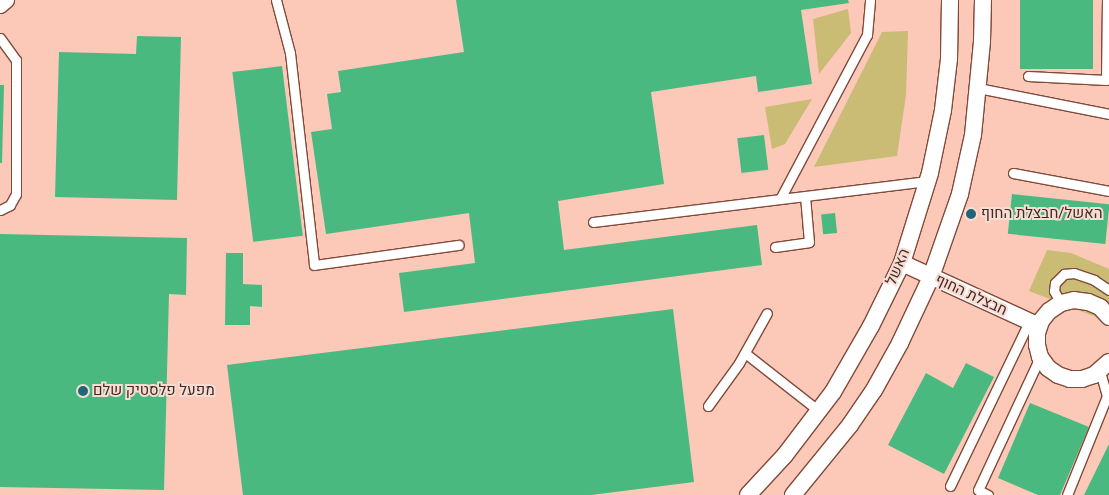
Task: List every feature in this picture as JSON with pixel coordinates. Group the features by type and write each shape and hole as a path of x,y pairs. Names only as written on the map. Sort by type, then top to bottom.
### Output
{"street":[{"path":"0,5 6,0"},
{"name":"האשל","path":"748,495 785,455 819,411 852,361 902,263 928,181 946,85 950,0"},
{"path":"793,495 844,432 874,390 900,343 931,277 962,186 973,135 978,88 983,0"},
{"name":"חבצלת החוף","path":"902,263 1034,324"},
{"path":"1104,367 1082,379 1070,379 1058,375 1048,368 1040,357 1034,324 1049,311 1061,304 1074,300 1088,302 1100,308 1109,317"}],"lane":[{"path":"276,0 290,53 314,265 459,245"},
{"path":"780,199 867,35 870,0"},
{"path":"1028,76 1106,80 1108,0"},
{"path":"0,40 16,60 16,194 10,204 0,210"},
{"path":"978,88 1109,114"},
{"path":"1013,172 1109,191"},
{"path":"593,222 928,181"},
{"path":"775,247 809,242 806,196"},
{"path":"1061,304 1054,291 1055,283 1064,274 1074,273 1080,275 1094,280 1109,290"},
{"path":"708,406 745,353 767,313"},
{"path":"950,486 1034,324"},
{"path":"745,353 819,411"},
{"path":"988,495 978,490 1040,357"},
{"path":"1067,495 1106,396 1104,367"}],"shaded area":[{"path":"848,9 851,33 819,74 813,19"},
{"path":"908,31 906,95 897,156 814,167 882,32"},
{"path":"812,99 785,144 772,149 765,107"},
{"path":"1047,250 1071,253 1109,269 1109,322 1029,291"}],"building":[{"path":"456,0 848,0 849,3 801,10 812,84 758,92 756,76 651,92 664,184 558,201 564,250 757,225 762,265 404,312 399,273 475,263 469,213 326,234 311,132 332,129 327,94 341,92 338,71 464,52"},
{"path":"1020,0 1093,0 1093,69 1020,69"},
{"path":"137,36 181,37 177,200 55,197 59,52 136,54"},
{"path":"282,66 303,236 253,242 232,72"},
{"path":"0,85 4,85 2,163 0,163"},
{"path":"764,135 768,170 741,173 737,138"},
{"path":"1012,194 1109,204 1105,244 1008,234"},
{"path":"835,213 837,233 823,234 821,214"},
{"name":"מפעל פלסטיק שלם","path":"0,234 187,238 186,295 169,294 164,490 0,487"},
{"path":"226,253 243,253 243,284 262,285 262,307 250,306 250,325 225,325"},
{"path":"673,309 694,482 591,495 243,495 227,365"},
{"path":"966,363 994,377 944,474 888,445 926,373 953,388"},
{"path":"1030,403 1089,427 1060,495 1038,495 998,478"},
{"path":"1109,444 1109,495 1084,495"}],"place":[{"name":"האשל/חבצלת החוף","path":"971,214"},
{"name":"מפעל פלסטיק שלם","path":"83,391"}]}
